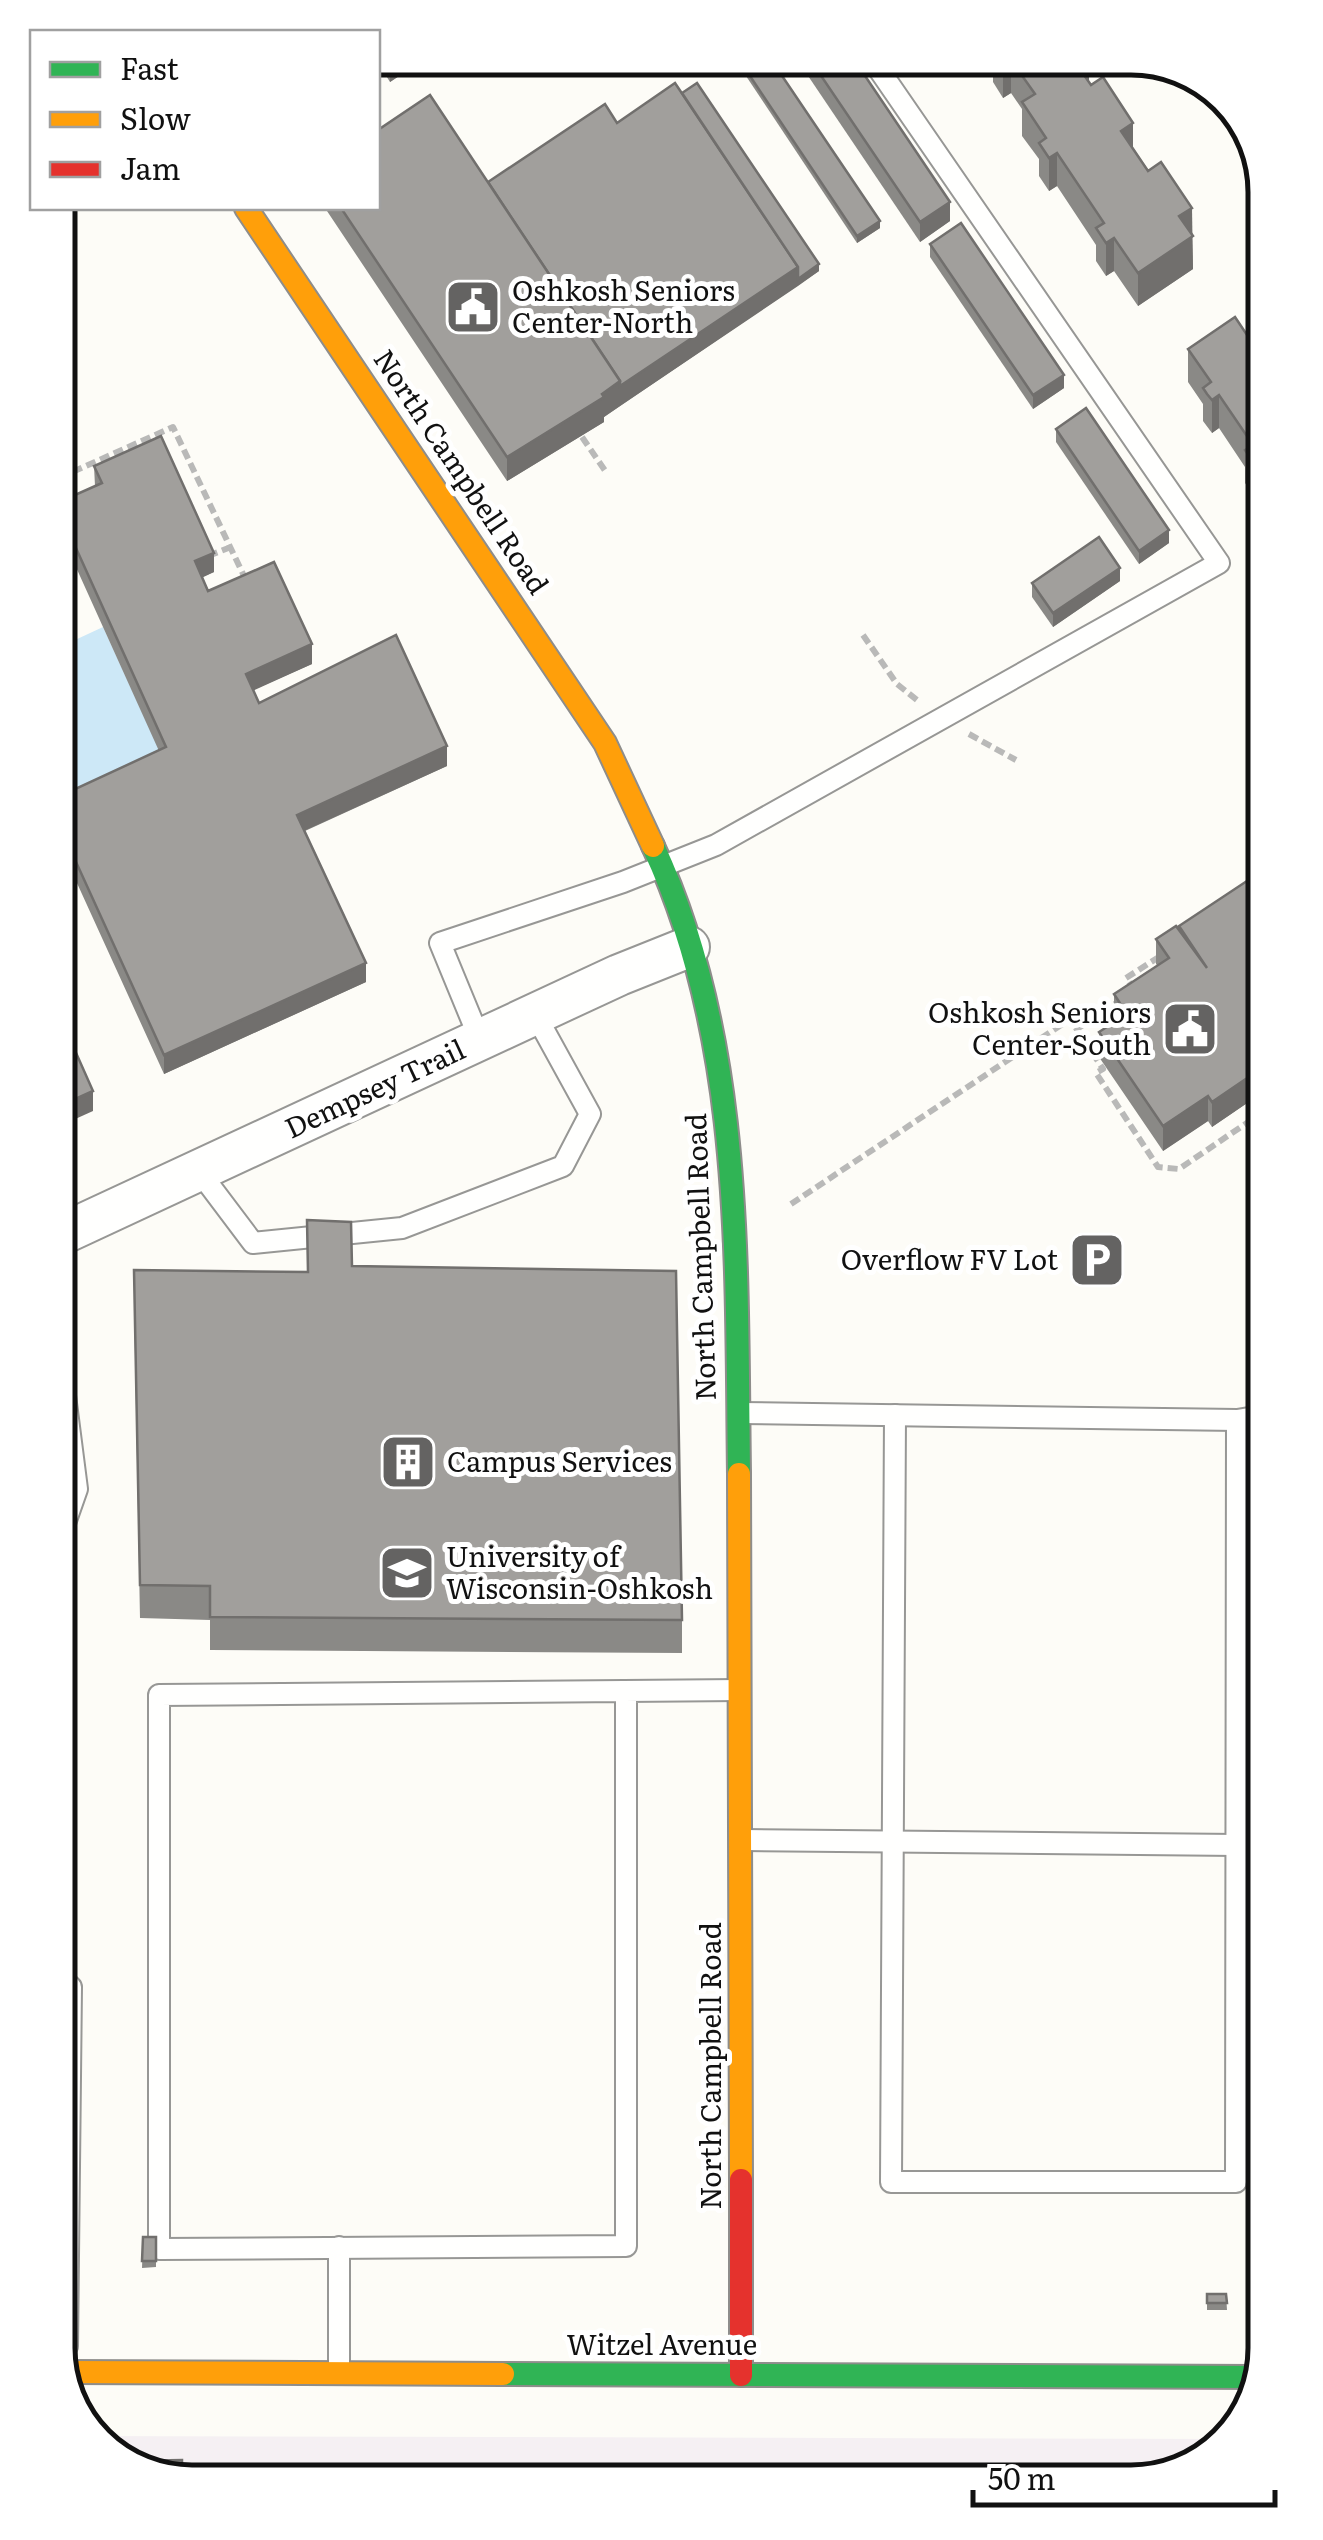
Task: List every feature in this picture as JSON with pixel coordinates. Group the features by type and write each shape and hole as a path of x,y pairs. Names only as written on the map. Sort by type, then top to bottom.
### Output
{"street":[{"name":"North Campbell Road","path":"247,210 605,743 662,867 703,991 729,1133 737,1413 742,1690 741,2375"},
{"name":"Dempsey Trail","path":"75,1228 535,1014 689,947"},
{"name":"Witzel Avenue","path":"77,2372 1244,2377"}],"lane":[{"path":"480,1040 440,942 716,845 1219,563 884,75"},
{"path":"198,1170 253,1243 402,1228 563,1166 590,1114 535,1014"},
{"path":"737,1413 1248,1418"},
{"path":"896,1416 892,2182 1236,2182 1237,1420"},
{"path":"626,1691 626,2246 159,2248 158,1695 742,1690"},
{"path":"740,1840 1237,1846"},
{"path":"338,2375 339,2248"}],"path":[{"path":"75,471 173,427 244,576"},
{"path":"582,436 606,472"},
{"path":"207,556 231,547"},
{"path":"1077,1029 1136,991 1126,978 1163,954 1165,957"},
{"path":"791,1204 1070,1019 1104,1069 1096,1073 1158,1167 1168,1172 1179,1170 1248,1122"}],"shaded area":[{"path":"115,2436 1204,2439 1176,2456 1131,2465 185,2465 140,2453"}],"water":[{"path":"103,627 167,767 75,809 75,640"}],"building":[{"path":"749,75 781,75 880,221 857,236"},
{"path":"821,75 864,75 950,202 920,222"},
{"path":"1022,75 1084,75 1091,85 1103,77 1133,123 1121,131 1148,171 1161,162 1192,208 1179,216 1193,236 1138,273 1114,238 1106,243 1096,228 1104,223 1057,153 1049,158 1039,143 1046,138 1022,102 1035,94"},
{"path":"675,83 798,267 620,386 488,182 605,104 617,123"},
{"path":"697,83 819,264 798,279 798,267 682,93"},
{"name":"Oshkosh Seniors Center-North","path":"430,95 620,381 602,394 604,397 507,457 342,210 380,210 380,129"},
{"path":"961,223 1064,375 1033,395 930,244"},
{"path":"1235,317 1248,336 1248,438 1219,395 1212,400 1207,394 1203,388 1211,382 1188,349"},
{"path":"1086,408 1169,530 1139,551 1056,429"},
{"path":"161,436 214,553 195,561 208,591 274,562 312,644 246,674 259,703 396,635 447,746 297,815 366,963 164,1055 75,860 75,789 166,747 75,546 75,495 102,483 94,466"},
{"path":"1099,537 1120,568 1053,613 1032,583"},
{"name":"Oshkosh Seniors Center-South","path":"1248,880 1248,1077 1212,1102 1208,1096 1163,1126 1099,1032 1127,1014 1114,994 1169,958 1156,939 1176,926 1207,968 1179,926"},
{"path":"75,1050 93,1091 75,1099"},
{"name":"Campus Services","path":"307,1220 351,1222 352,1266 676,1271 682,1620 210,1617 210,1586 140,1585 134,1270 308,1272"},
{"path":"143,2237 156,2237 156,2261 142,2261"},
{"path":"1207,2294 1226,2294 1227,2303 1207,2303"}],"traffic: fast":[{"path":"653,846 683,920 704,997 719,1075 734,1234 739,1474"},
{"path":"503,2374 1244,2377"}],"traffic: slow":[{"path":"247,210 605,743 653,846"},
{"path":"739,1474 741,2180"},
{"path":"77,2372 503,2374"}],"traffic: jam":[{"path":"741,2180 741,2375"}],"place":[{"name":"Oshkosh Seniors Center-North","path":"473,307"},
{"name":"Oshkosh Seniors Center-South","path":"1190,1029"},
{"name":"Overflow FV Lot","path":"1097,1260"},
{"name":"Campus Services","path":"408,1462"},
{"name":"University of Wisconsin-Oshkosh","path":"407,1573"}]}
